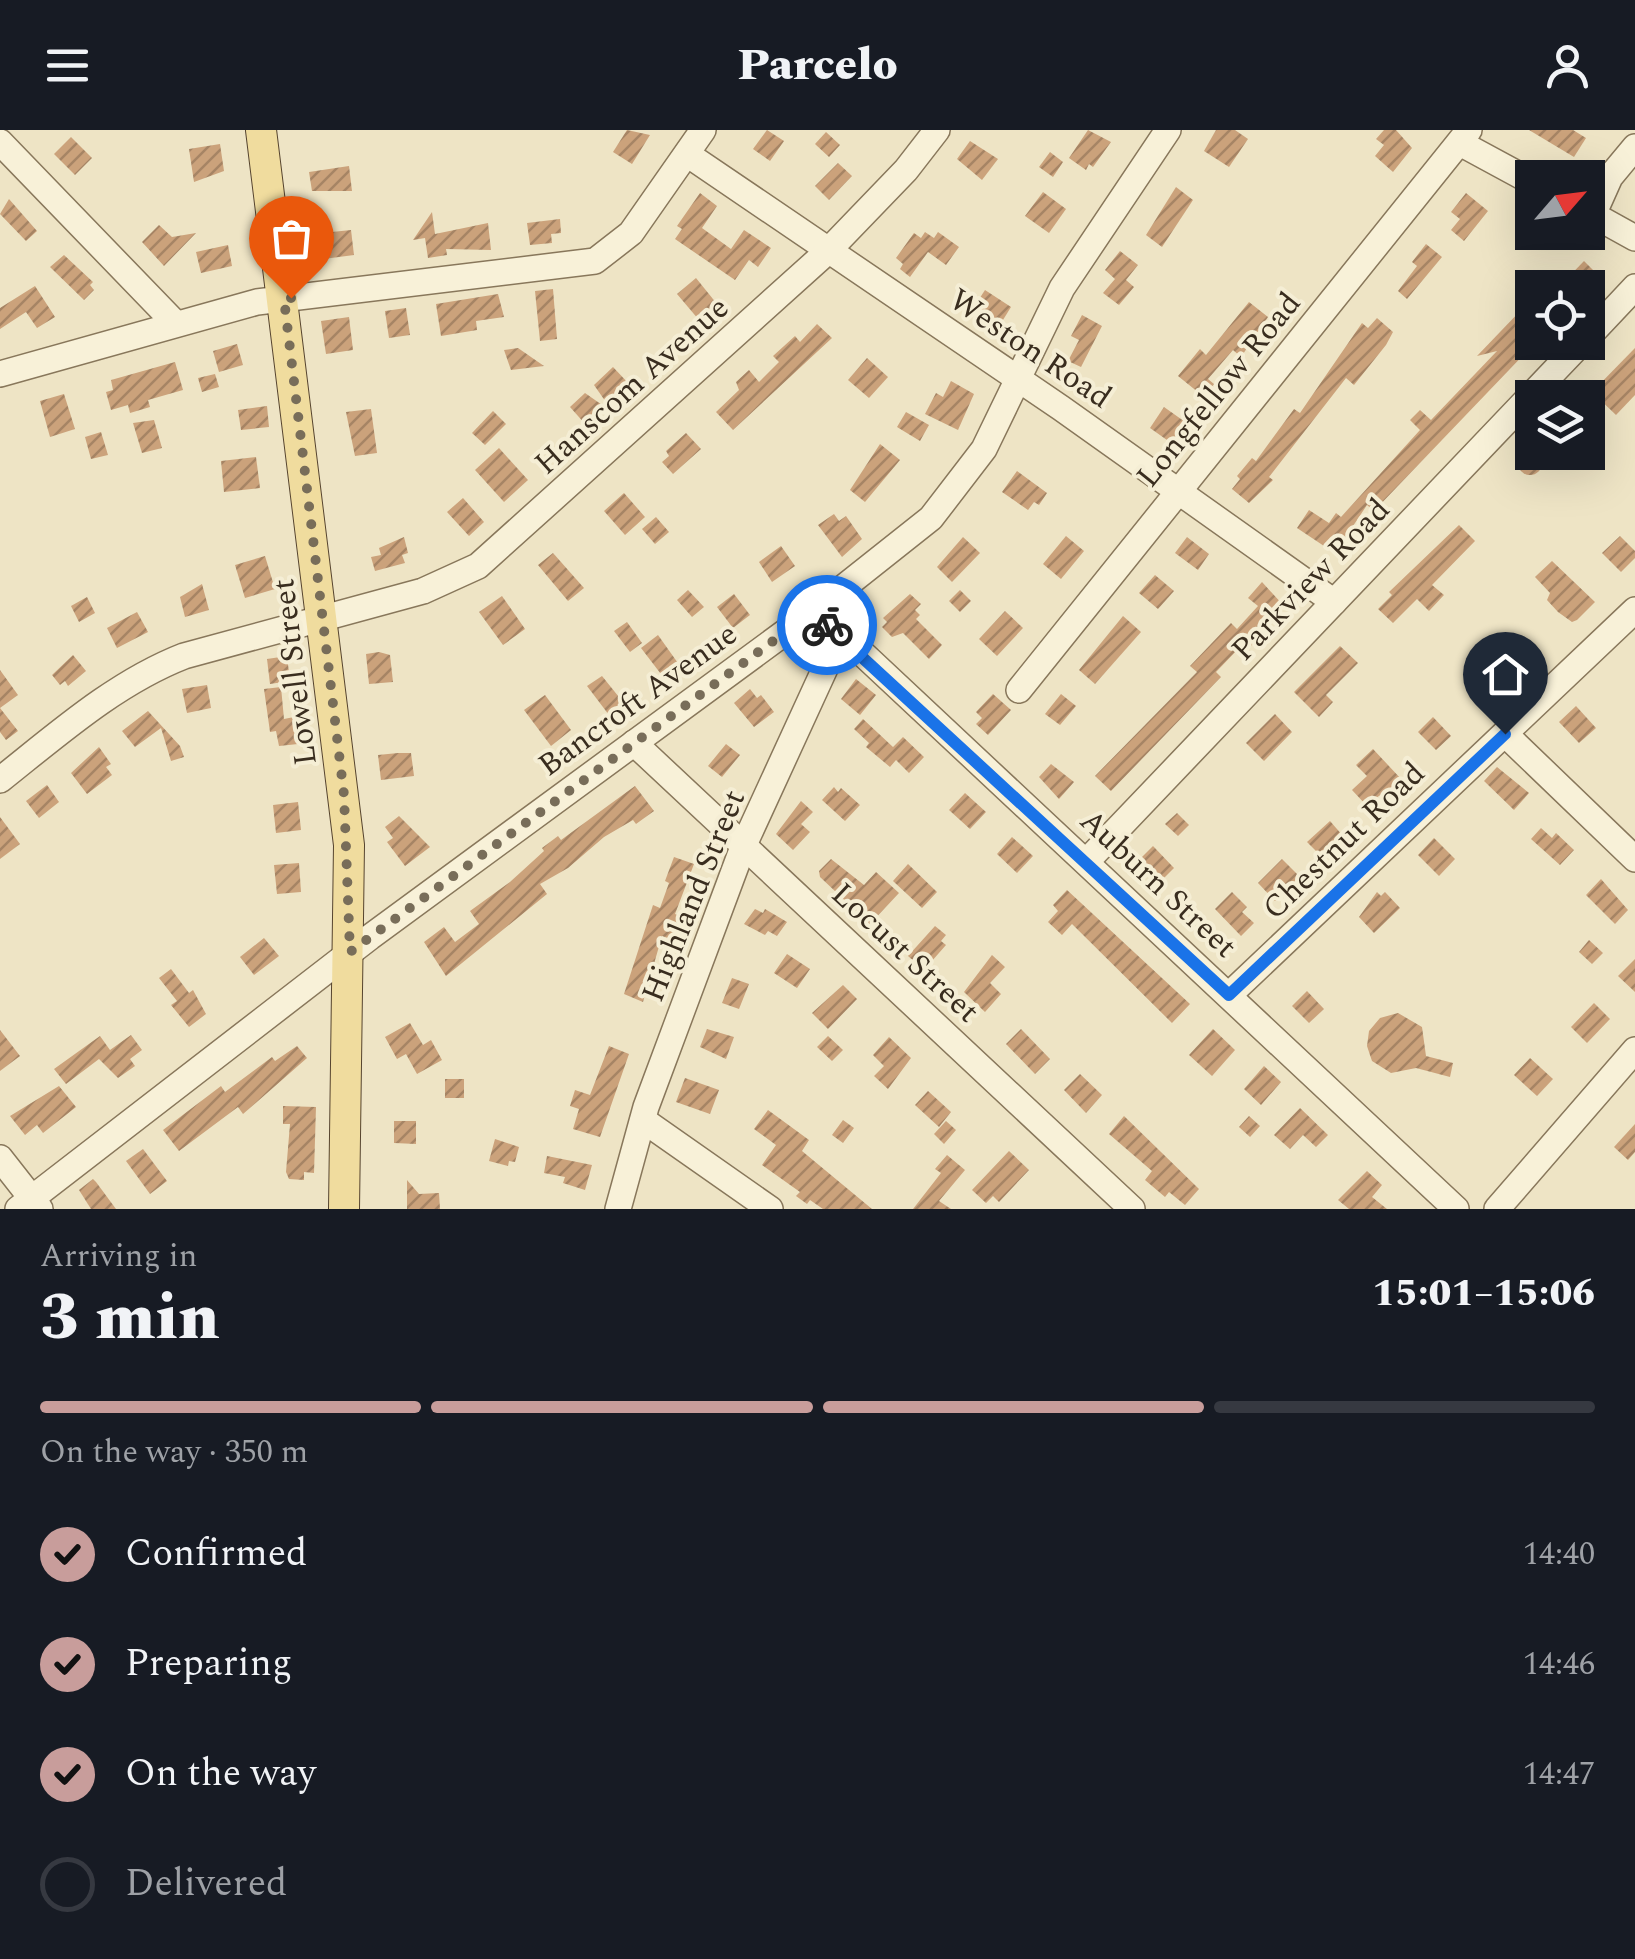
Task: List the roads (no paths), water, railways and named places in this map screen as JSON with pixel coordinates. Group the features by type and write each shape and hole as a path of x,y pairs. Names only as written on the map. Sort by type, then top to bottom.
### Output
{"main road":[{"name":"Lowell Street","path":"260,130 348,832 350,952 344,1209"}],"street":[{"path":"0,374 174,322 284,299 596,261 627,238 703,130"},
{"name":"Hanscom Avenue","path":"0,780 88,711 150,671 184,656 438,586 490,558 828,251 906,170 937,130"},
{"name":"Bancroft Avenue","path":"30,1206 350,952 886,557 945,503 984,449 1062,288 1168,130"},
{"path":"1465,137 1515,171"},
{"name":"Longfellow Road","path":"1019,690 1465,137"},
{"path":"0,142 174,322"},
{"path":"1605,186 1635,147"},
{"name":"Weston Road","path":"687,154 1179,490 1334,602"},
{"path":"1605,222 1635,238"},
{"path":"1605,319 1635,287"},
{"name":"Parkview Road","path":"1087,862 1565,360"},
{"name":"Chestnut Road","path":"1229,995 1635,610"},
{"name":"Highland Street","path":"618,1209 642,1120 743,847 827,664 823,637 810,614"},
{"name":"Auburn Street","path":"810,614 847,639 1456,1209"},
{"path":"1505,734 1635,859"},
{"name":"Locust Street","path":"634,744 1132,1209"},
{"path":"1497,1209 1635,1050"},
{"path":"642,1120 770,1209"},
{"path":"0,1158 30,1206"}]}
